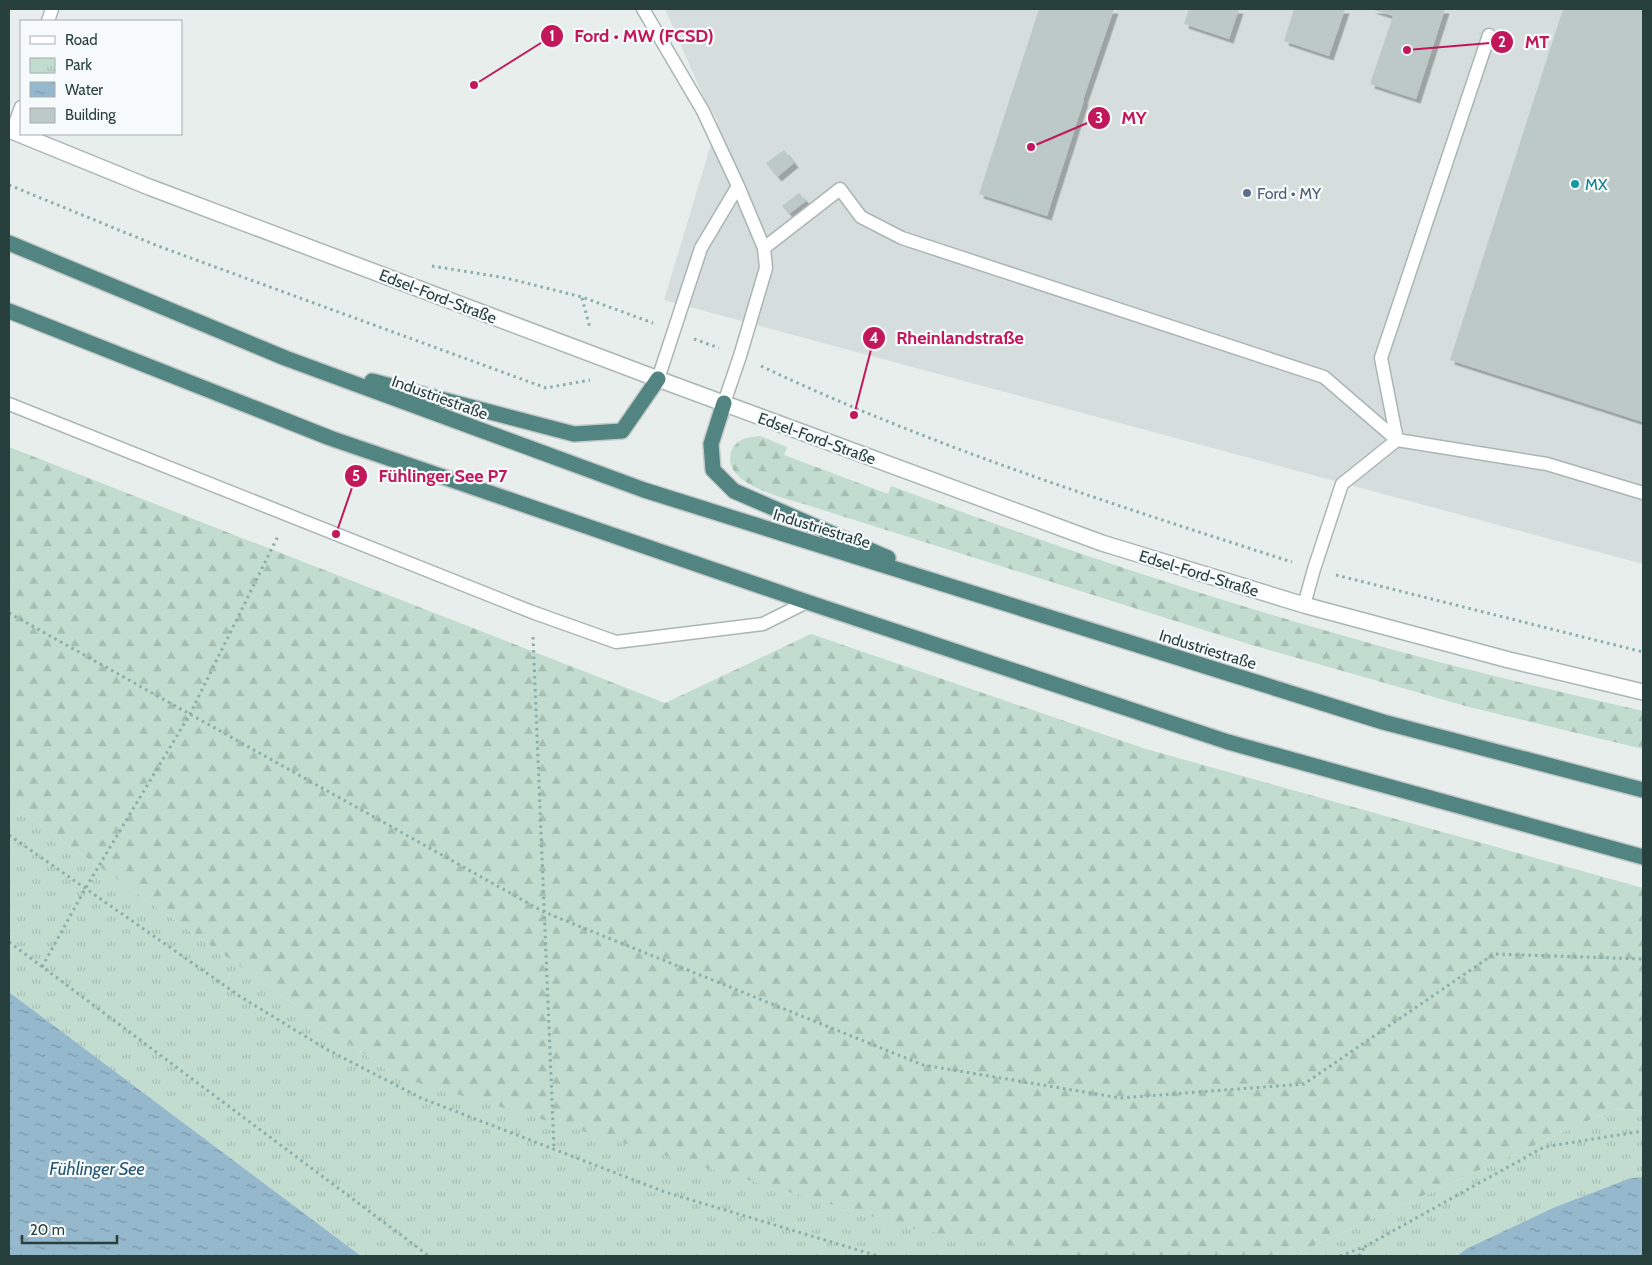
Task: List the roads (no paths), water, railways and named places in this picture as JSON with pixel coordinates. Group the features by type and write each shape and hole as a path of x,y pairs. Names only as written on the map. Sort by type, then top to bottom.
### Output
{"highway":[{"name":"Industriestraße","path":"9,244 285,358 644,490 1383,722 1643,790"},
{"path":"9,311 330,438 808,602 1228,742 1643,857"},
{"path":"285,358 574,434 622,431 658,379"},
{"path":"724,403 711,444 713,470 734,491 963,591"}],"street":[{"name":"Edsel-Ford-Straße","path":"10,131 149,187 658,379 1102,543 1304,605 1509,660 1643,692"}],"lane":[{"path":"643,9 703,111 764,248 766,268 724,403"},
{"path":"1397,440 1381,358 1489,35"},
{"path":"10,131 20,109"},
{"path":"658,379 701,248 738,186"},
{"path":"764,248 840,189 861,217 902,238 1324,377 1397,440 1547,464 1643,493"},
{"path":"9,404 532,612 616,642 762,624 808,602"},
{"path":"1304,605 1342,484 1397,440"}],"water":[{"name":"Fühlinger See","path":"9,992 361,1256 9,1256"},
{"path":"1643,1177 1643,1256 1457,1256 1466,1249 1555,1207 1631,1178"}],"place":[{"name":"MT","path":"1407,50"},
{"name":"Ford • MW (FCSD)","path":"474,85"},
{"name":"MY","path":"1031,147"},
{"name":"MX","path":"1575,184"},
{"name":"Ford • MY","path":"1247,193"},
{"name":"Rheinlandstraße","path":"854,415"},
{"name":"Fühlinger See P7","path":"336,534"}]}
